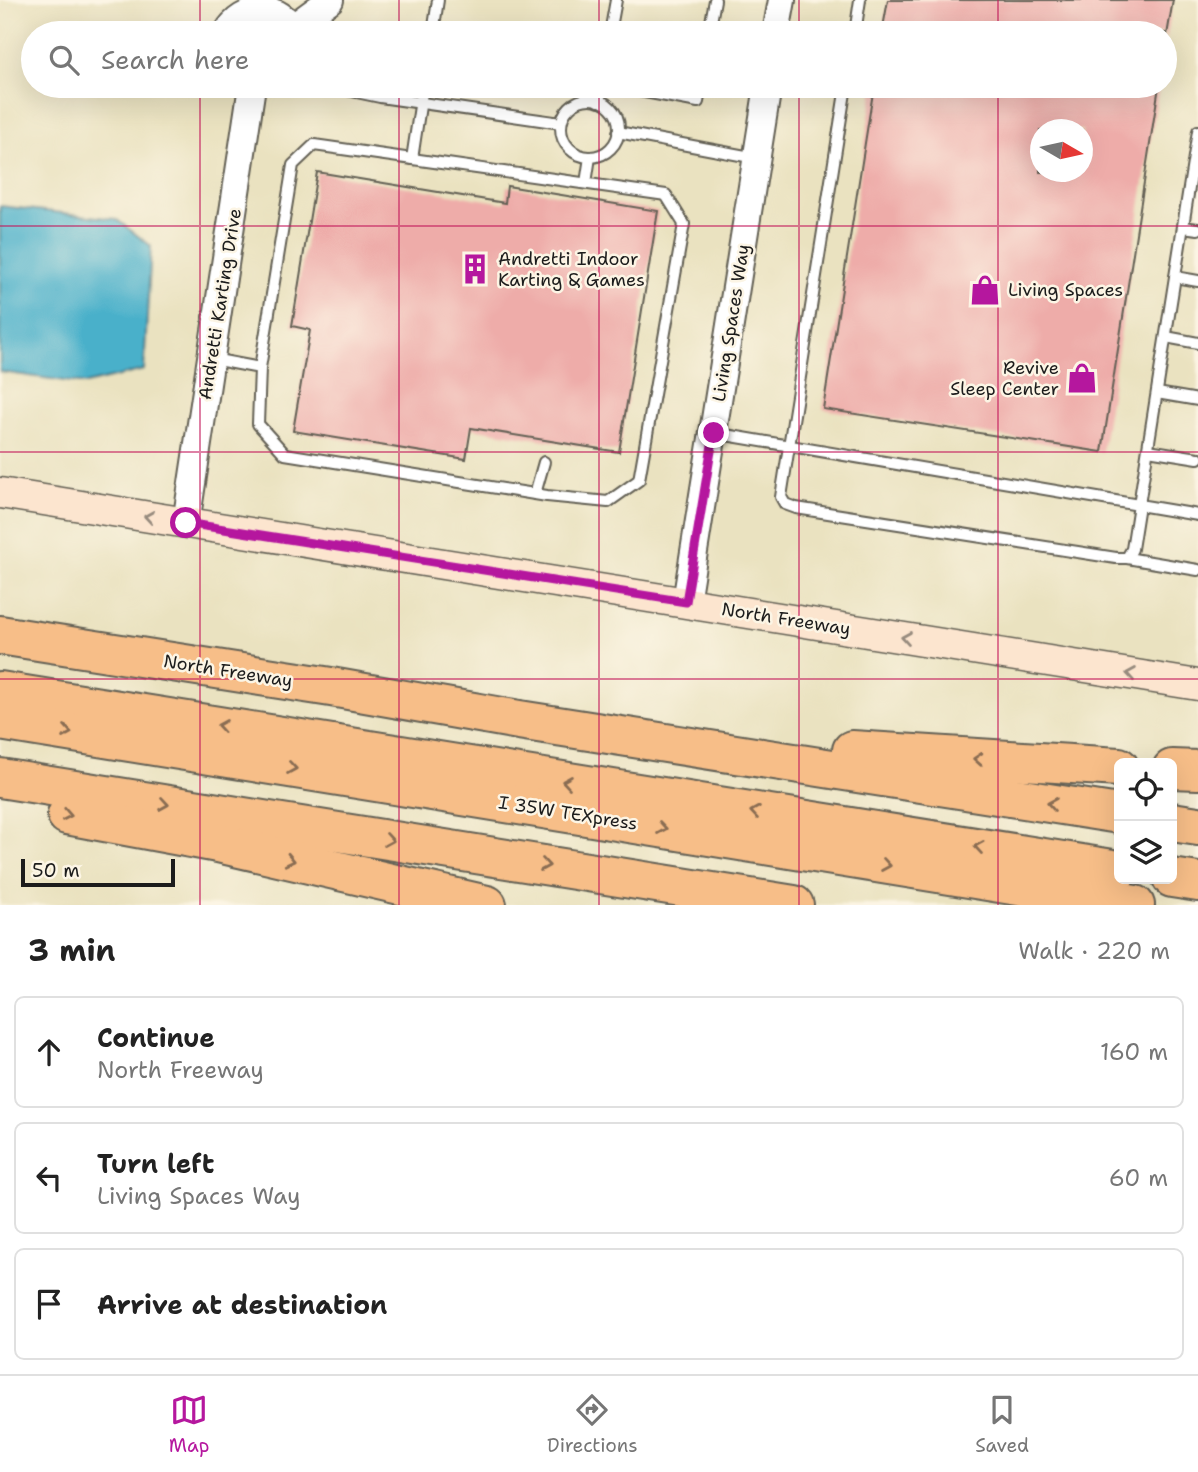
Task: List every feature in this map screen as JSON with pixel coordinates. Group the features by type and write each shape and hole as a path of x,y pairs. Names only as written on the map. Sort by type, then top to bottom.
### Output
{"highway":[{"path":"0,616 295,665 331,687"},
{"name":"North Freeway","path":"0,635 1114,813"},
{"name":"I 35W TEXpress","path":"0,691 1114,869"},
{"path":"519,720 570,708 831,748 1114,767"},
{"name":"I 35W TEXpress","path":"0,721 1135,905"},
{"path":"1177,769 1198,770"},
{"path":"0,778 794,905"},
{"path":"0,802 218,843 487,905"},
{"path":"1177,823 1198,826"},
{"path":"1177,879 1198,883"}],"main road":[{"name":"North Freeway","path":"0,494 1198,685"}],"street":[{"path":"305,21 330,0"},
{"path":"778,21 782,0"},
{"path":"232,16 252,11 275,12 287,21"},
{"name":"Andretti Karting Drive","path":"186,523 250,98"},
{"name":"Living Spaces Way","path":"686,602 766,98"}],"lane":[{"path":"435,21 438,0"},
{"path":"612,21 616,0"},
{"path":"711,21 715,0"},
{"path":"857,21 860,0"},
{"path":"388,98 561,123"},
{"path":"412,159 421,98"},
{"path":"676,98 698,102 699,98"},
{"path":"844,98 787,446 781,497 785,504 796,508 1198,570"},
{"path":"582,101 599,101 613,111 617,119 618,132 614,144 607,151 590,157 572,152 562,137 561,123 567,111 582,101"},
{"path":"1126,558 1132,549 1183,227 1195,177 1198,131"},
{"path":"618,132 757,158"},
{"path":"314,145 586,183 666,195 684,224 639,480 608,502 535,494 285,454 258,424 260,368 293,165 314,145"},
{"path":"586,183 590,157"},
{"path":"1183,227 1198,229"},
{"path":"1175,278 1198,281"},
{"path":"1166,337 1198,343"},
{"path":"212,359 260,368"},
{"path":"1157,393 1198,400"},
{"path":"714,433 1198,515"},
{"path":"1148,450 1198,458"},
{"path":"535,494 544,462"}],"water":[{"path":"0,206 116,219 151,246 144,370 86,384 0,372"}],"building":[{"path":"888,0 1173,0 1169,21 884,21"},
{"name":"Living Spaces","path":"872,98 1157,98 1102,452 823,409"},
{"name":"Andretti Indoor Karting & Games","path":"317,172 505,203 507,186 658,211 619,452 471,428 466,459 293,431 310,330 292,326"}],"place":[{"name":"Andretti Indoor Karting & Games","path":"475,269"},
{"name":"Living Spaces","path":"985,290"},
{"name":"Revive Sleep Center","path":"1082,378"}],"route":[{"path":"186,523 686,602 714,433"}]}
